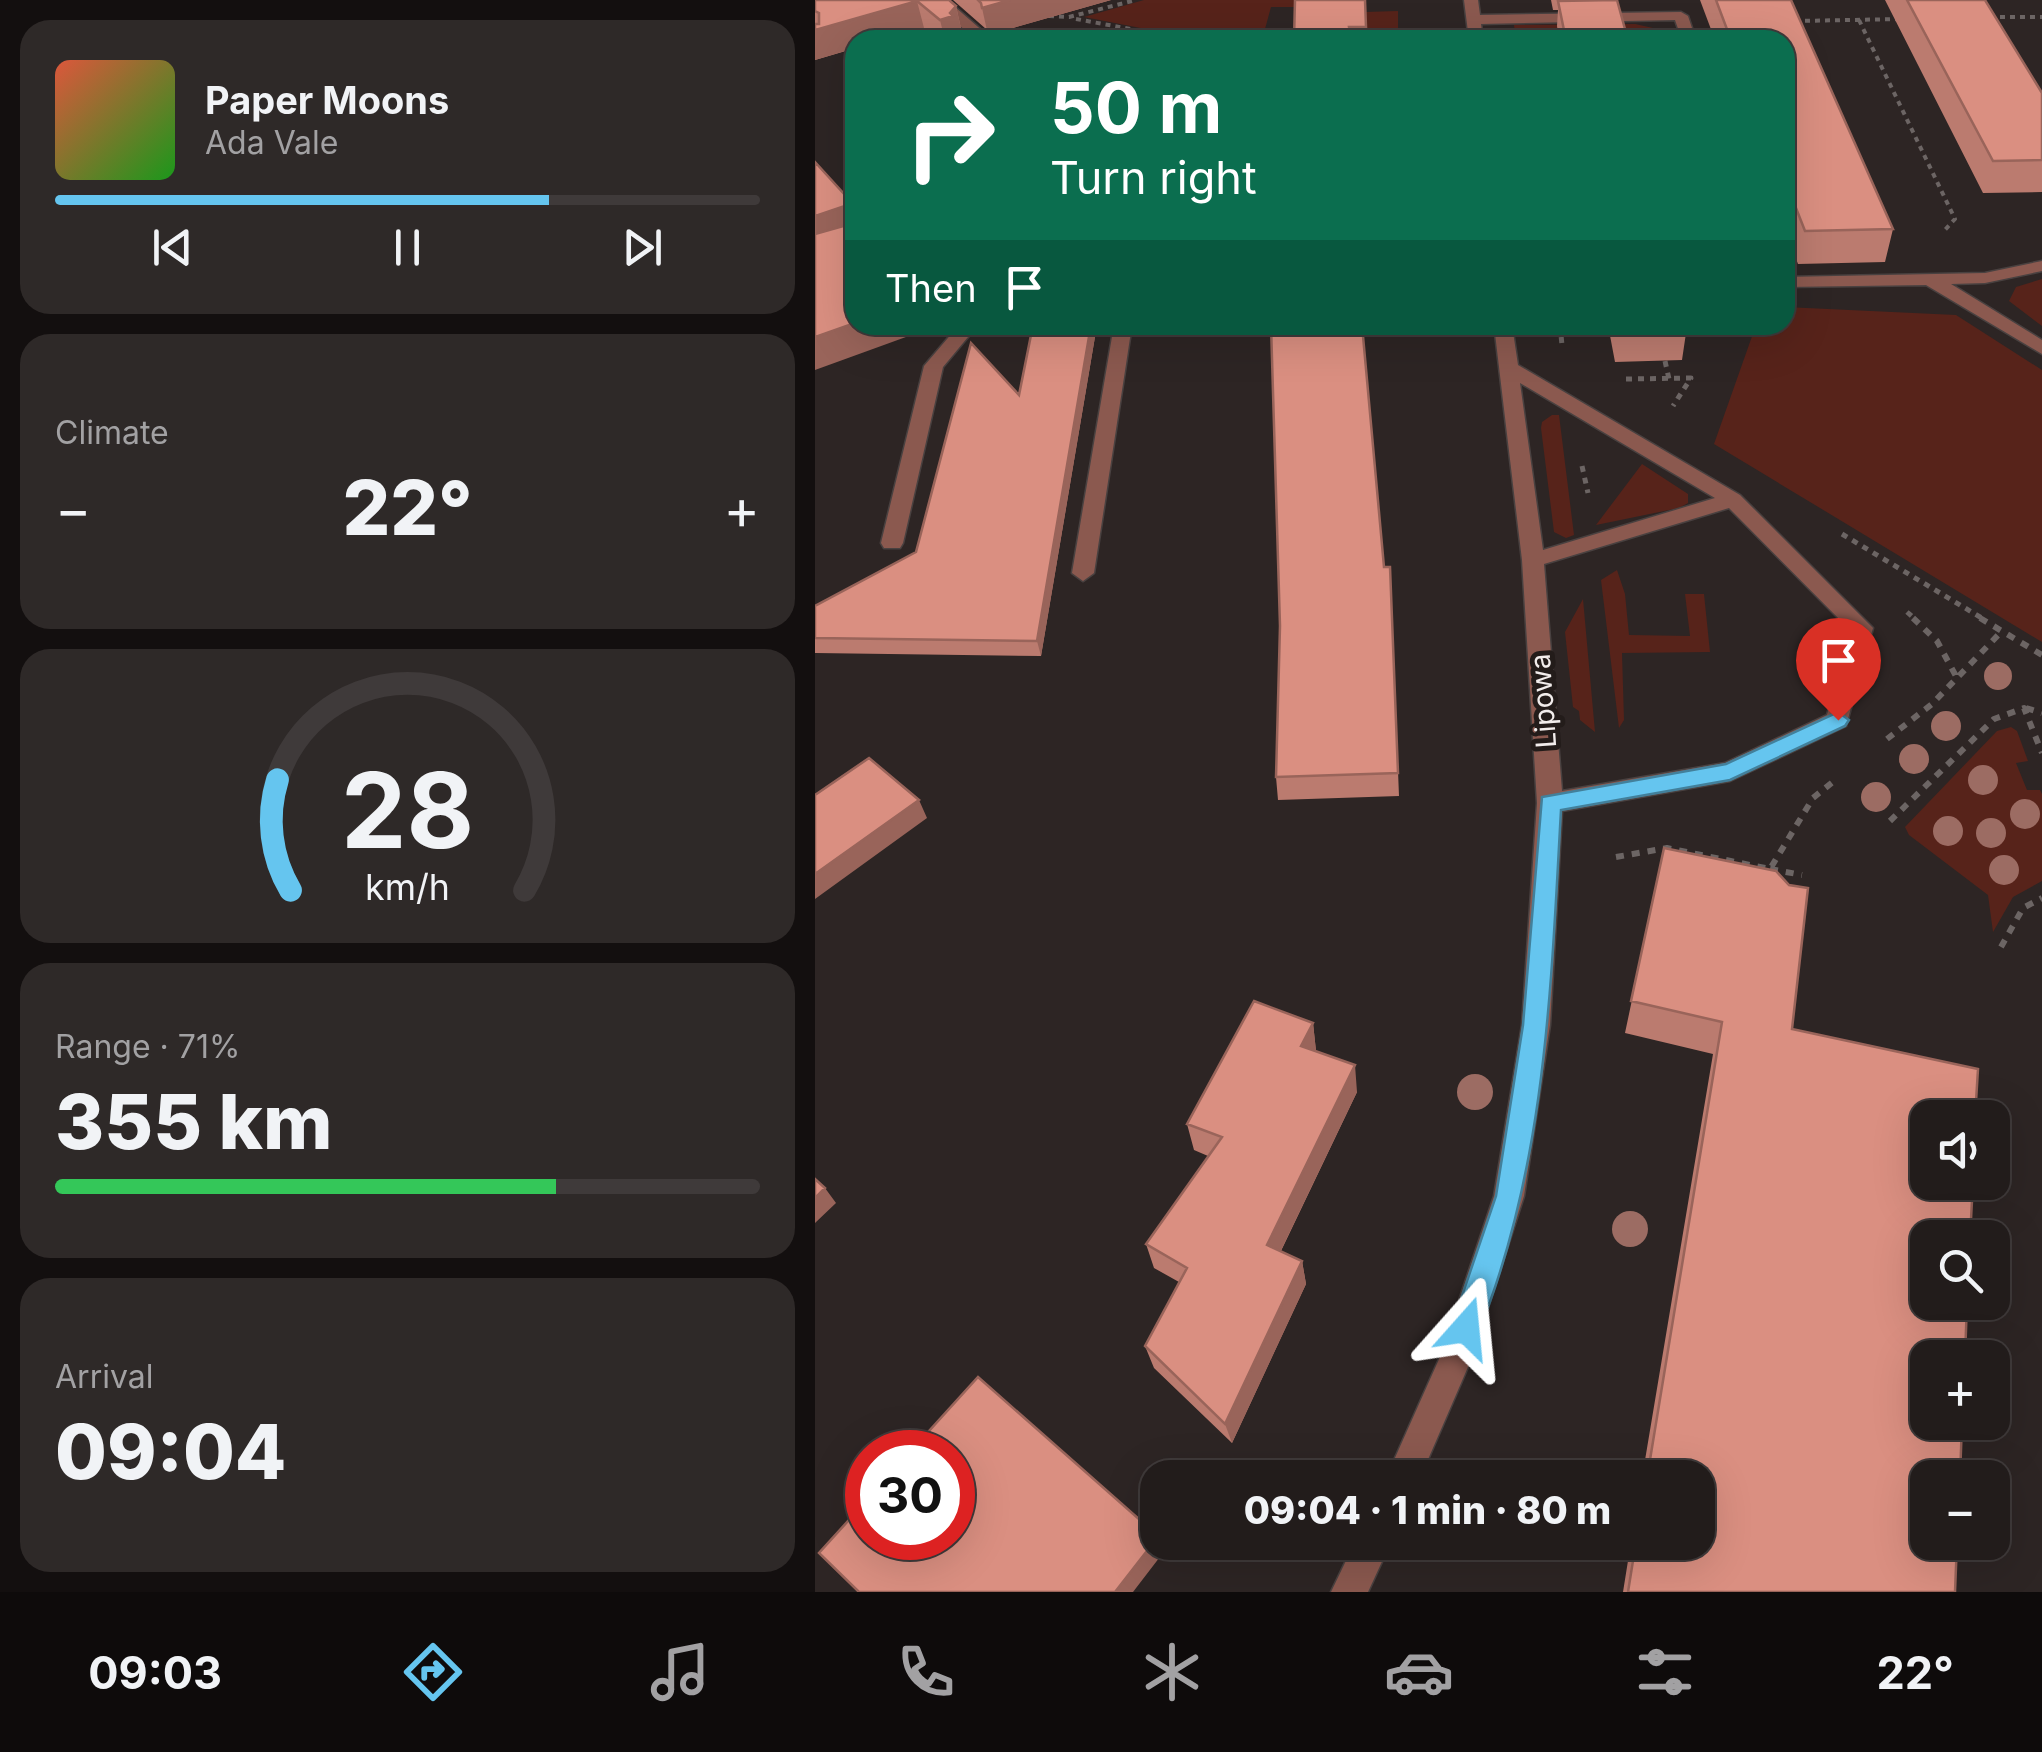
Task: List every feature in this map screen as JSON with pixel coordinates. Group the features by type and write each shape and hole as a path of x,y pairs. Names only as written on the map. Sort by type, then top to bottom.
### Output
{"street":[{"path":"939,0 974,30"},
{"path":"1471,0 1476,30"},
{"path":"1475,20 1681,16 1686,30"},
{"path":"1795,282 1985,278 2042,266"},
{"path":"1930,279 2042,348"},
{"path":"892,544 934,366 960,335"},
{"path":"1083,573 1121,335"},
{"name":"Lipowa","path":"1411,1460 1455,1360 1509,1196 1536,1025 1550,803 1533,560 1504,335"},
{"path":"1507,367 1733,500 1862,628 1838,720 1730,772 1550,803"},
{"path":"1533,560 1733,500"},
{"path":"1349,1592 1366,1560"}],"path":[{"path":"1069,17 1136,0"},
{"path":"1037,15 1137,30"},
{"path":"1987,18 2042,16"},
{"path":"1781,22 1914,19"},
{"path":"1859,20 1955,218 1898,280"},
{"path":"1665,361 1669,379"},
{"path":"1617,379 1691,378 1671,409"},
{"path":"2024,708 2042,753"},
{"path":"1890,822 1994,719 2024,708 2042,712"},
{"path":"1770,869 1802,876"},
{"path":"2001,947 2023,908 2042,898"}],"shaded area":[{"path":"1144,0 1297,0 1297,7 1271,7 1265,30 1151,30 1084,17"},
{"path":"1398,11 1398,30 1366,30 1365,12"},
{"path":"1635,24 1662,30 1515,30 1514,25"},
{"path":"2042,279 2042,326 2009,301 2016,287"},
{"path":"1795,307 1956,315 2042,370 2042,642 1714,444 1752,335 1795,335"},
{"path":"1559,415 1574,535 1566,538 1554,532 1541,428 1542,422"},
{"path":"1642,464 1688,494 1688,503 1596,525"},
{"path":"1617,570 1625,594 1629,635 1690,636 1685,594 1704,594 1710,652 1622,653 1624,720 1619,728 1601,580"},
{"path":"1583,599 1595,732 1580,720 1579,711 1573,707 1565,632"},
{"path":"2011,727 2017,731 2028,761 2016,763 2027,790 2040,790 2042,794 2042,881 2013,897 1993,932 1988,895 1909,835 1905,827 1997,731"}],"building":[{"path":"815,0 949,0 956,6 950,13 953,16 940,20 917,1 815,30 819,13 815,11"},
{"path":"978,0 1010,0 982,8"},
{"path":"1295,0 1365,0 1366,27 1294,30"},
{"path":"1617,0 1625,30 1564,30 1558,1"},
{"path":"1716,0 1791,0 1893,229 1805,231 1795,206 1795,30 1727,30"},
{"path":"1907,0 1985,0 2042,93 2042,160 1993,161"},
{"path":"815,162 845,195 845,206 815,216"},
{"path":"845,226 845,326 815,337 815,234"},
{"path":"1031,335 1089,335 1037,641 815,638 815,606 916,552 971,343 1019,395"},
{"path":"1271,335 1363,335 1384,567 1390,567 1398,773 1276,777 1280,626"},
{"path":"869,758 919,800 815,874 815,795"},
{"path":"1664,848 1776,871 1789,885 1808,888 1792,1029 1978,1069 1976,1100 1910,1100 1910,1200 1972,1200 1971,1220 1910,1220 1910,1320 1966,1320 1966,1340 1910,1340 1910,1440 1961,1440 1961,1460 1910,1460 1910,1560 1956,1560 1955,1592 1628,1592 1633,1560 1715,1560 1715,1460 1650,1460 1722,1022 1631,1001"},
{"path":"1254,1001 1313,1023 1301,1046 1355,1065 1267,1245 1302,1261 1225,1424 1145,1346 1187,1268 1146,1244 1222,1137 1187,1124"},
{"path":"815,1179 825,1188 815,1198"},
{"path":"978,1377 1140,1520 1140,1560 1115,1592 859,1592 819,1553 845,1524 845,1560 975,1560 975,1430 930,1430"}],"route":[{"path":"1466,1328 1509,1196 1536,1025 1550,803 1730,772 1838,720"}]}
